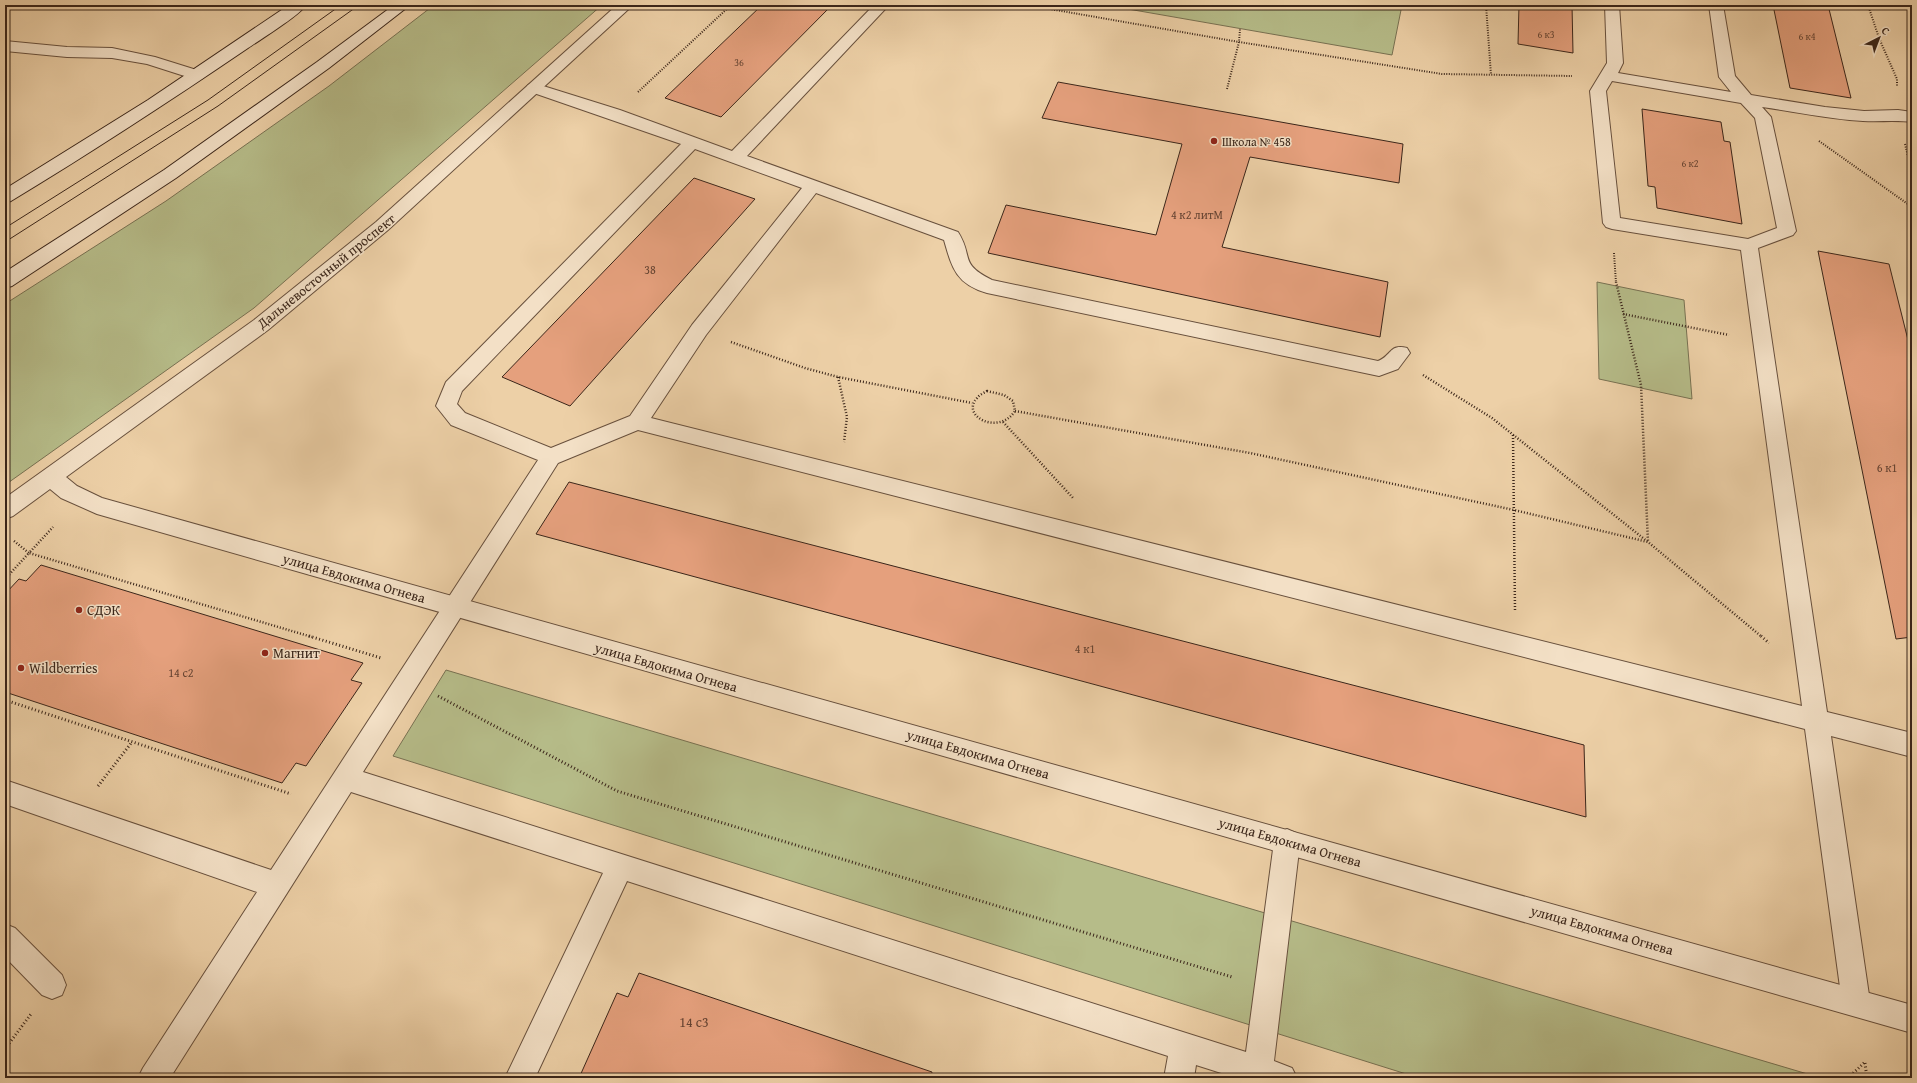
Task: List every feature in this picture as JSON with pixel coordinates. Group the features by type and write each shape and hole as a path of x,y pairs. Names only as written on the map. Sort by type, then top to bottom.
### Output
{"street":[{"path":"5,197 91,146 299,5"},
{"path":"5,281 170,174 323,65 403,5"},
{"name":"Дальневосточный проспект","path":"5,510 267,320 382,226 626,5"},
{"path":"736,157 882,5"},
{"path":"1612,5 1615,63 1598,91 1612,223 1749,245 1788,230 1763,116 1727,77 1716,5"},
{"path":"5,46 67,52 112,53 150,60 197,75"},
{"path":"1608,76 1825,112 1864,116 1898,115 1912,117"},
{"path":"534,88 614,114 736,157 952,236 960,265 969,278 987,286 1379,369 1395,359"},
{"path":"550,457 458,419 446,406 453,387 692,142"},
{"path":"153,1078 550,457 637,422 699,330 813,186"},
{"path":"1749,245 1818,721 1856,1002"},
{"path":"637,422 833,470 1912,745"},
{"name":"улица Евдокима Огнева","path":"50,477 69,492 97,505 1912,1019"},
{"path":"345,778 1270,1074 1268,988 1288,842"},
{"path":"5,792 276,885"},
{"path":"520,1078 620,866"},
{"path":"5,938 52,985"},
{"path":"1179,1078 1184,1047"}],"path":[{"path":"614,114 731,5"},
{"path":"1027,5 1239,42 1442,74 1608,76"},
{"path":"1486,5 1491,74"},
{"path":"1227,89 1239,42 1240,29"},
{"path":"1818,140 1912,206"},
{"path":"1612,223 1616,285 1641,385 1648,542"},
{"path":"1623,314 1763,342"},
{"path":"699,330 805,368 838,377 972,403"},
{"path":"1395,359 1496,419 1513,435 1648,542 1811,678"},
{"path":"833,470 843,445 847,417 838,377"},
{"path":"987,391 998,391 1007,395 1014,402 1015,411 1010,418 1003,422 991,424 980,420 973,413 972,403 977,396 987,391"},
{"path":"1015,411 1250,453 1514,510 1648,542"},
{"path":"1003,422 1116,543"},
{"path":"1513,435 1516,644"},
{"path":"5,579 53,528"},
{"path":"11,538 29,553 411,674 617,791 1268,988"},
{"path":"5,700 327,806"},
{"path":"75,816 132,742"},
{"path":"5,1049 52,985"},
{"path":"1848,1078 1865,1062 1867,1078"}],"green space":[{"path":"434,5 602,5 254,308 5,485 5,304 166,201 329,86"},
{"path":"1105,5 1402,5 1392,55"},
{"path":"1597,282 1684,300 1692,399 1599,379"},
{"path":"446,670 1821,1078 1419,1078 393,756"}],"building":[{"path":"762,5 832,5 721,117 665,98"},
{"path":"1519,5 1572,5 1573,53 1518,44"},
{"path":"1773,5 1828,5 1851,98 1790,88"},
{"path":"1058,82 1403,144 1399,183 1250,157 1222,247 1388,282 1380,337 988,253 1006,205 1156,235 1182,144 1042,118"},
{"path":"1642,109 1721,122 1724,141 1730,142 1742,224 1657,208 1655,187 1648,186"},
{"path":"694,178 755,199 570,406 502,377"},
{"path":"1818,251 1889,264 1912,356 1912,637 1896,639"},
{"path":"569,482 1584,745 1586,817 536,534"},
{"path":"41,565 363,663 351,680 362,683 306,766 296,763 282,783 5,692 5,594 19,579 26,581"},
{"path":"639,973 932,1072 931,1078 579,1078 617,993 628,997"}],"tram line":[{"path":"5,228 208,100 341,5"},
{"path":"5,242 218,106 359,5"}],"place":[{"name":"Школа № 458","path":"1214,141"},
{"name":"СДЭК","path":"79,610"},
{"name":"Магнит","path":"265,653"},
{"name":"Wildberries","path":"21,668"}]}
